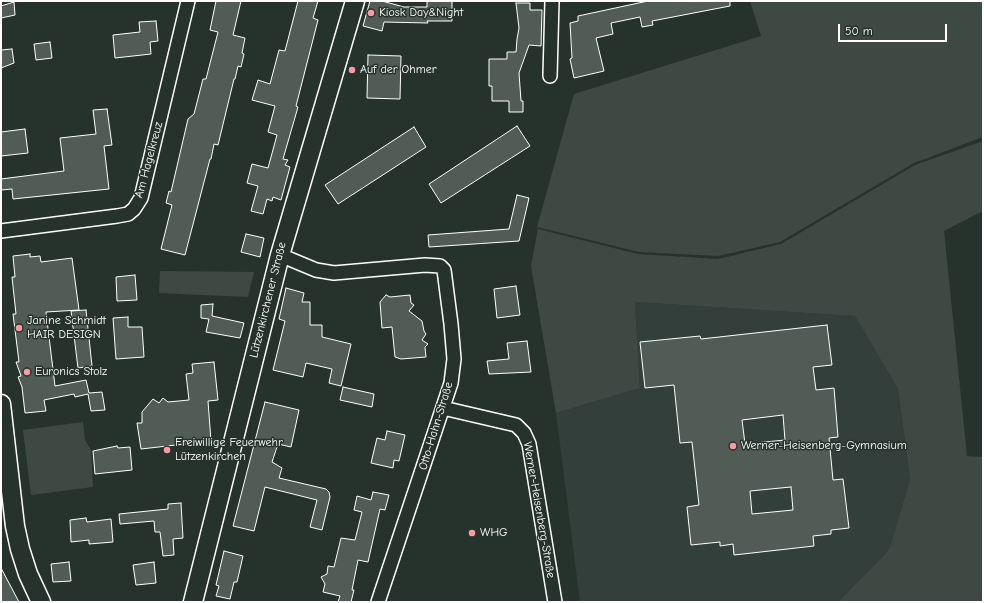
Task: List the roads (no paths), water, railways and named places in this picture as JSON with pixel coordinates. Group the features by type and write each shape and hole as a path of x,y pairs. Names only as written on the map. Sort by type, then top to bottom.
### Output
{"main road":[{"name":"Lützenkirchener Straße","path":"193,602 280,255 355,1"},
{"path":"1,404 15,526 28,574 41,602"}],"street":[{"name":"Am Hagelkreuz","path":"1,231 117,216 134,209 141,198 188,1"},
{"path":"550,76 552,1"},
{"name":"Otto-Hahn-Straße","path":"280,255 316,270 334,273 425,265 440,266 444,270 454,359 451,383 378,602"},
{"name":"Werner-Heisenberg-Straße","path":"443,408 516,425 524,433 529,444 555,602"}],"place":[{"name":"Kiosk Day&Night","path":"371,13"},
{"name":"Auf der Ohmer","path":"352,70"},
{"name":"Janine Schmidt HAIR DESIGN","path":"19,328"},
{"name":"Euronics Stolz","path":"27,372"},
{"name":"Werner-Heisenberg-Gymnasium","path":"733,446"},
{"name":"Freiwillige Feuerwehr Lützenkirchen","path":"167,450"},
{"name":"WHG","path":"472,533"}]}
